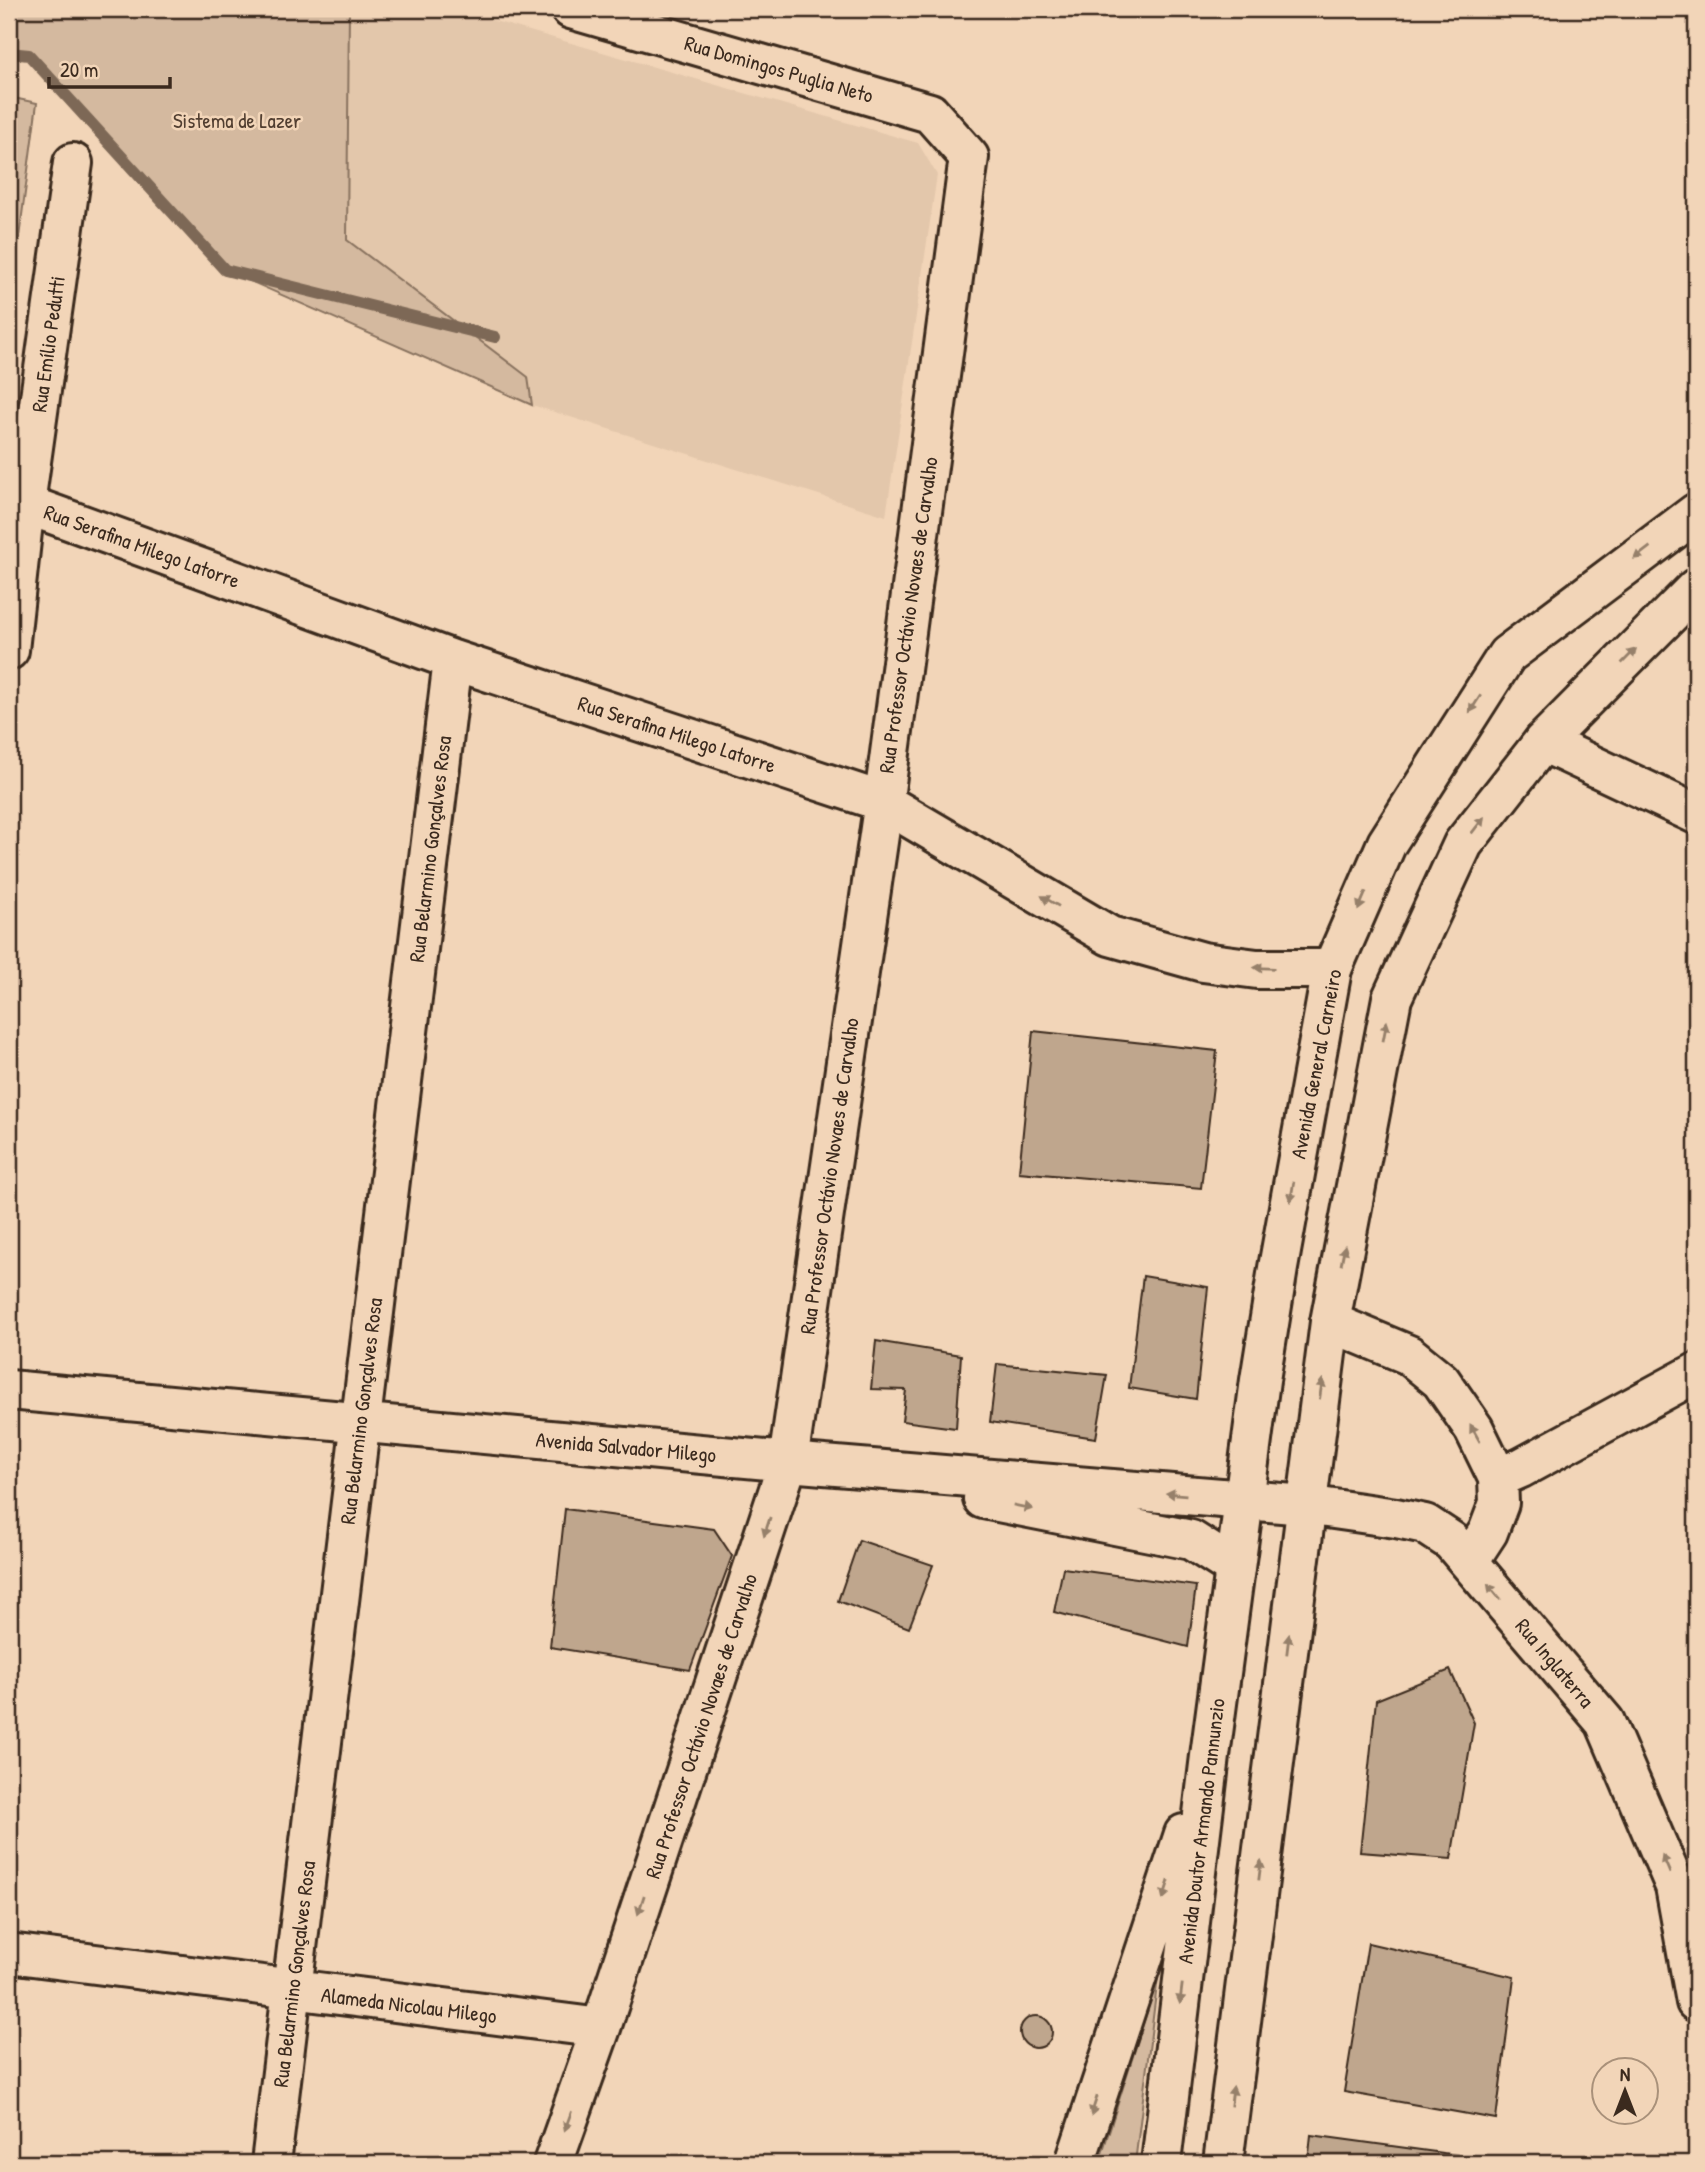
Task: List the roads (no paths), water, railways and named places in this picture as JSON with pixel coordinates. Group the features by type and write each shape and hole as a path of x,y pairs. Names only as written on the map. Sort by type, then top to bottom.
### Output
{"street":[{"name":"Rua Domingos Puglia Neto","path":"571,9 930,113 969,157"},
{"name":"Rua Professor Octávio Novaes de Carvalho","path":"553,2163 601,2028 788,1462 883,802 969,157"},
{"name":"Rua Emílio Pedutti","path":"9,650 17,503 73,163"},
{"name":"Rua Serafina Milego Latorre","path":"17,503 453,660 883,802 1110,936 1203,962 1257,969 1332,969"},
{"name":"Avenida General Carneiro","path":"1244,1499 1276,1280 1332,969 1387,843 1507,655 1696,513"},
{"path":"1223,2163 1330,1322 1392,998 1463,844 1543,742 1696,588"},
{"name":"Rua Belarmino Gonçalves Rosa","path":"271,2163 453,660"},
{"path":"1543,742 1696,814"},
{"path":"1330,1322 1409,1355 1441,1381 1474,1429 1498,1478 1499,1503 1488,1532 1469,1561"},
{"path":"1498,1478 1696,1373"},
{"name":"Avenida Salvador Milego","path":"9,1391 788,1462 1244,1499"},
{"path":"788,1462 1191,1540 1235,1568"},
{"name":"Rua Inglaterra","path":"1244,1499 1425,1524 1451,1541 1469,1561 1605,1722 1675,1886 1696,2002"},
{"name":"Avenida Doutor Armando Pannunzio","path":"1161,2163 1244,1499"},
{"path":"1075,2163 1210,1756"},
{"name":"Alameda Nicolau Milego","path":"9,1953 601,2028"}],"waterway":[{"path":"9,53 29,55 225,270 495,337"}],"park label":[{"name":"Sistema de Lazer","path":"237,120"}]}
